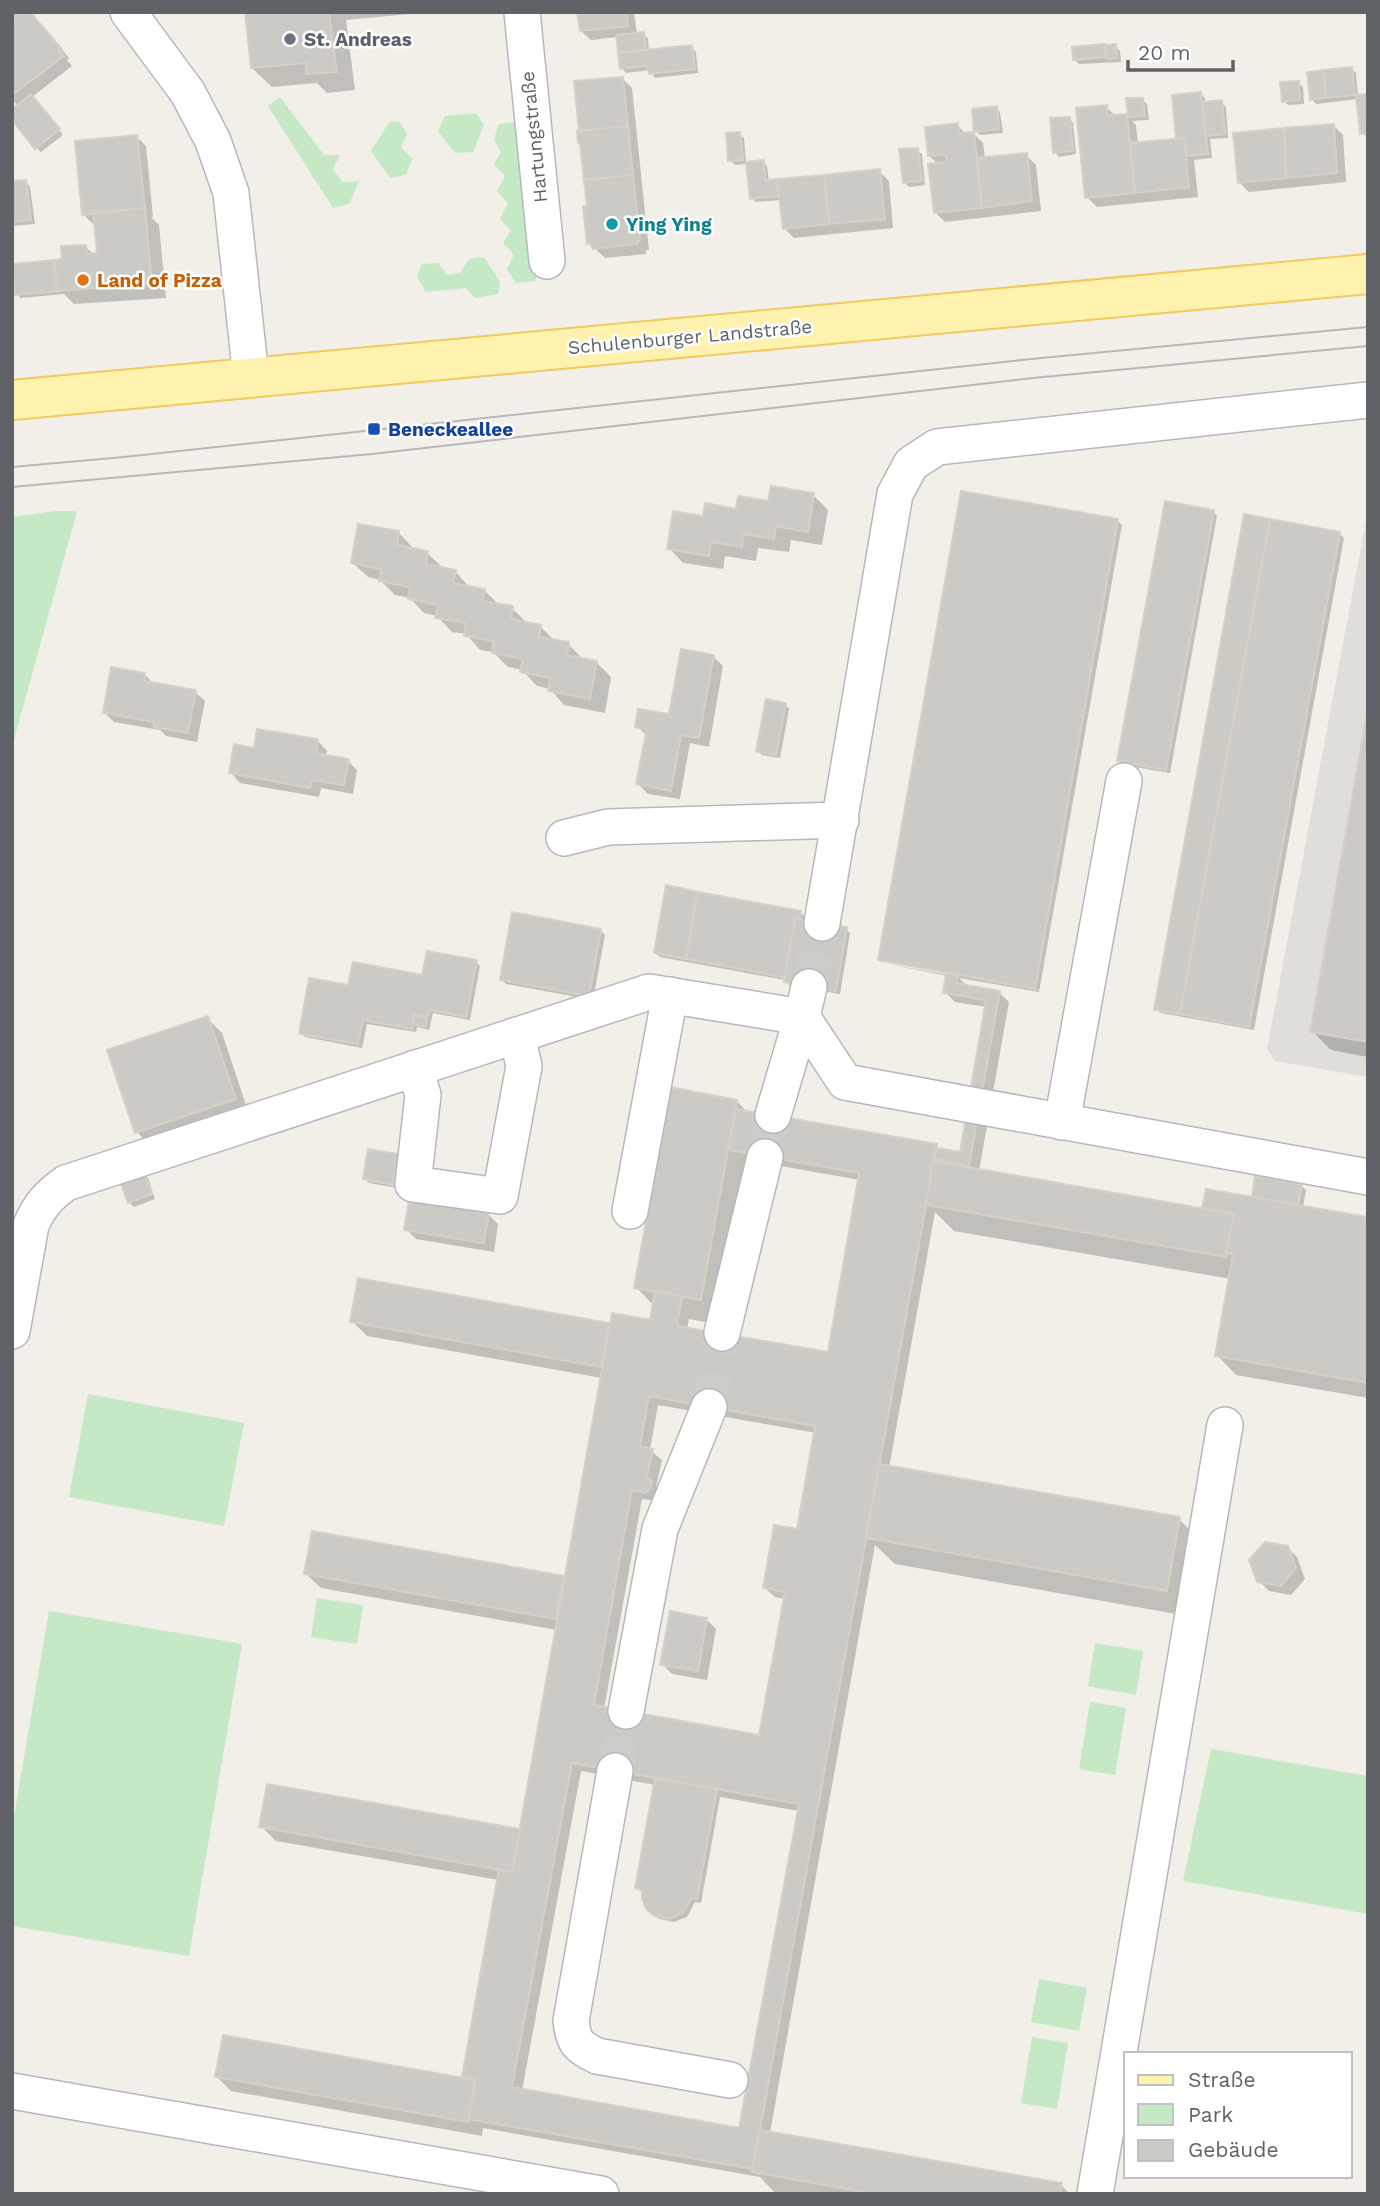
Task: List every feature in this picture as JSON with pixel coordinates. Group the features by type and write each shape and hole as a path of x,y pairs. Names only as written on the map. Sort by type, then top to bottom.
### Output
{"main road":[{"name":"Schulenburger Landstraße","path":"12,400 1368,274"}],"street":[{"path":"128,12 188,93 214,141 231,193 251,377"},
{"name":"Hartungstraße","path":"522,12 547,261"},
{"path":"822,923 895,494 911,464 937,447 1368,400"},
{"path":"1062,1122 1124,781"},
{"path":"565,838 608,827 841,820"},
{"path":"12,1331 31,1225 37,1210 50,1195 66,1183 649,992 806,1002"},
{"path":"630,1211 670,995"},
{"path":"806,1002 845,1082 1368,1177"},
{"path":"773,1115 806,1002"},
{"path":"415,1068 423,1095 413,1184 500,1196 524,1066 517,1035"},
{"path":"722,1333 765,1157"},
{"path":"625,1711 660,1529 709,1406"},
{"path":"1095,2194 1225,1425"},
{"path":"615,1771 571,2021 574,2038 582,2049 597,2056 730,2080"},
{"path":"12,2091 601,2194"}],"shaded area":[{"path":"1368,510 1368,1077 1275,1061 1267,1049"}],"green space":[{"path":"280,97 324,155 340,155 333,169 342,182 359,181 349,204 333,208 268,106"},
{"path":"476,113 484,125 473,152 455,153 438,131 445,116"},
{"path":"390,121 400,122 407,134 401,147 412,159 406,175 390,178 371,151"},
{"path":"515,122 525,134 534,211 526,228 535,240 539,253 535,281 516,283 507,269 514,255 503,243 511,230 500,219 508,203 497,191 505,176 494,164 501,152 494,139 499,124"},
{"path":"484,257 500,282 498,294 475,298 466,288 426,292 417,277 422,264 438,263 447,275 460,273 469,259"},
{"path":"77,511 12,747 12,517"},
{"path":"88,1394 244,1423 224,1526 69,1497"},
{"path":"317,1598 363,1605 357,1644 311,1637"},
{"path":"49,1611 242,1644 189,1956 12,1926 12,1828"},
{"path":"1095,1643 1143,1651 1136,1695 1088,1686"},
{"path":"1090,1702 1126,1708 1115,1775 1079,1769"},
{"path":"1211,1749 1368,1776 1368,1914 1183,1881"},
{"path":"1039,1979 1087,1988 1079,2031 1031,2022"},
{"path":"1032,2037 1068,2043 1057,2109 1021,2103"}],"building":[{"path":"21,12 30,12 61,48 59,49 64,56 12,95 12,20"},
{"name":"St. Andreas","path":"245,12 329,12 337,72 306,74 306,63 251,68"},
{"path":"577,12 627,12 628,26 580,31"},
{"path":"644,32 646,50 618,53 616,35"},
{"path":"1105,44 1106,57 1073,60 1072,47"},
{"path":"1116,44 1117,58 1107,59 1105,45"},
{"path":"692,45 695,69 649,74 647,66 620,69 618,53"},
{"path":"1352,67 1355,95 1326,98 1323,70"},
{"path":"1323,70 1326,98 1310,100 1307,72"},
{"path":"623,77 628,126 579,131 574,81"},
{"path":"1299,81 1300,100 1282,102 1280,82"},
{"path":"1201,92 1208,154 1186,156 1184,138 1176,139 1172,95"},
{"path":"31,94 60,129 35,149 12,120 12,109"},
{"path":"1368,94 1368,133 1360,134 1356,95"},
{"path":"1126,98 1143,98 1145,116 1128,117"},
{"path":"1222,100 1225,134 1206,136 1202,102"},
{"path":"1107,105 1107,115 1127,114 1135,193 1085,198 1076,108"},
{"path":"997,106 999,129 974,132 972,109"},
{"path":"1070,117 1073,151 1053,153 1050,118"},
{"path":"958,123 959,133 974,132 982,208 934,213 928,164 947,162 946,155 928,156 925,127"},
{"path":"1334,124 1337,173 1286,178 1284,128"},
{"path":"628,126 633,175 584,180 577,131"},
{"path":"1284,128 1286,178 1238,183 1233,133"},
{"path":"740,132 743,160 728,161 726,133"},
{"path":"137,135 145,208 82,215 75,141"},
{"path":"1184,138 1189,187 1135,193 1130,143"},
{"path":"918,148 922,181 903,183 899,149"},
{"path":"1027,153 1032,201 982,208 977,158"},
{"path":"764,160 765,180 777,179 778,196 750,199 746,162"},
{"path":"880,169 885,219 829,224 824,175"},
{"name":"Ying Ying","path":"633,175 640,241 637,241 638,244 593,249 590,243 587,244 583,206 587,206 584,180"},
{"path":"824,175 829,224 783,229 777,179"},
{"path":"26,180 31,220 12,222 12,181"},
{"path":"145,208 152,284 57,291 54,260 62,259 61,246 86,245 87,254 97,253 93,213"},
{"path":"54,260 57,291 15,295 12,264"},
{"path":"771,486 814,493 808,532 776,526 774,539 743,534 742,547 711,542 709,556 667,549 673,511 703,516 705,503 736,509 738,496 768,501"},
{"path":"961,491 1118,519 1035,989 878,960"},
{"path":"1165,501 1214,510 1166,770 1117,761"},
{"path":"1244,514 1270,519 1180,1014 1154,1010"},
{"path":"1270,519 1340,532 1249,1027 1180,1014"},
{"path":"358,524 399,531 397,545 428,551 426,564 456,570 453,583 485,589 483,601 513,606 511,619 541,625 539,637 569,642 567,655 597,661 590,699 548,691 550,678 520,672 523,659 492,653 494,641 464,636 466,623 435,618 438,605 408,599 410,587 379,581 381,569 351,563"},
{"path":"681,649 714,655 699,738 681,735 671,791 636,784 647,729 635,727 638,709 669,714"},
{"path":"111,667 145,673 144,681 196,690 188,733 154,727 154,722 103,713"},
{"path":"766,699 786,703 776,755 756,751"},
{"path":"1368,708 1368,1042 1310,1032"},
{"path":"257,729 318,739 316,753 349,759 344,785 312,780 310,788 229,773 234,744 254,748"},
{"path":"666,885 698,892 686,959 654,953"},
{"path":"698,892 801,911 788,978 686,959"},
{"path":"512,912 601,929 589,996 500,980"},
{"path":"795,918 847,927 836,991 784,982"},
{"path":"427,951 477,960 466,1017 429,1010 427,1017 414,1015 412,1029 363,1020 358,1044 299,1034 309,978 348,985 353,962 422,975"},
{"path":"946,973 958,975 956,983 1000,991 969,1166 934,1159 936,1148 960,1152 986,1000 943,993"},
{"path":"414,1015 427,1017 425,1027 413,1024"},
{"path":"208,1016 236,1099 135,1133 107,1050"},
{"path":"670,1087 737,1100 701,1300 634,1288"},
{"path":"736,1109 937,1144 753,2169 468,2119 475,2080 462,2077 499,1869 512,1872 612,1313 650,1320 655,1291 682,1296 677,1326 828,1352 859,1173 728,1150","holes":["649,1396 815,1426 797,1529 774,1525 763,1588 785,1592 759,1735 594,1705 632,1490 645,1493 650,1489 652,1481 647,1476 653,1449 640,1446","572,1763 799,1804 739,2128 512,2087"]},
{"path":"368,1149 398,1154 393,1185 363,1179"},
{"path":"933,1161 1234,1214 1226,1257 926,1205"},
{"path":"144,1172 152,1194 128,1203 120,1181"},
{"path":"1255,1176 1302,1184 1298,1205 1252,1197"},
{"path":"1206,1189 1368,1217 1368,1383 1215,1356 1233,1254 1226,1253 1234,1214 1202,1208"},
{"path":"409,1200 489,1213 484,1243 404,1230"},
{"path":"358,1278 609,1323 601,1367 350,1322"},
{"path":"879,1464 1180,1517 1167,1591 866,1538"},
{"path":"312,1531 564,1576 556,1619 304,1574"},
{"path":"1265,1542 1288,1546 1296,1568 1281,1586 1257,1582 1249,1560"},
{"path":"670,1611 707,1618 698,1671 660,1665"},
{"path":"655,1778 717,1789 697,1899 691,1898 683,1913 669,1919 653,1915 646,1909 642,1890 635,1888"},
{"path":"267,1784 520,1829 512,1872 259,1827"},
{"path":"223,2035 475,2080 468,2122 215,2077"},
{"path":"760,2130 1062,2183 1060,2194 874,2194 752,2172"}],"tunnel":[{"path":"809,987 822,923"},
{"path":"765,1157 773,1115"},
{"path":"709,1407 722,1333"},
{"path":"615,1771 626,1711"}],"tram line":[{"path":"12,467 1031,359 1368,327"},
{"path":"12,487 372,454 1033,378 1368,346"}],"place":[{"name":"St. Andreas","path":"290,39"},
{"name":"Ying Ying","path":"612,224"},
{"name":"Land of Pizza","path":"83,280"},
{"name":"Beneckeallee","path":"374,429"}]}
